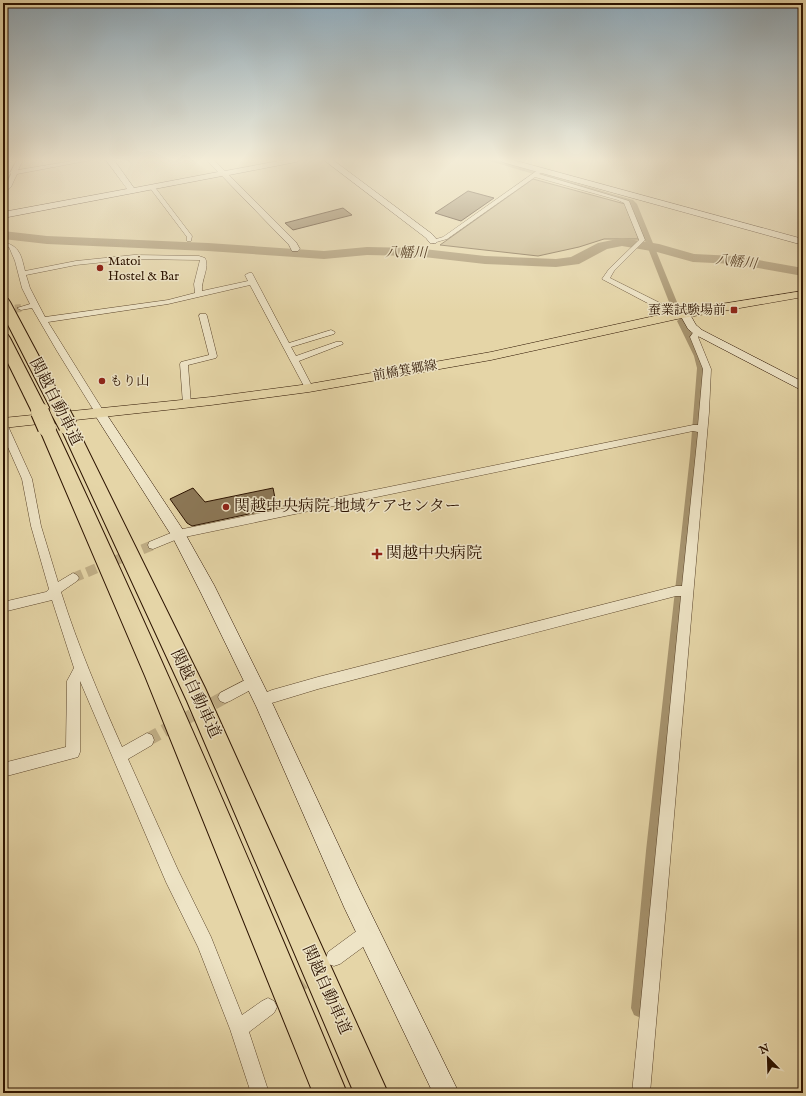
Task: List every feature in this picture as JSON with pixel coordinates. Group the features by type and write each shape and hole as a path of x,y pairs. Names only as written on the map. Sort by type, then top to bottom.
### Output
{"highway":[{"name":"関越自動車道","path":"3,302 53,419 102,546 171,707 330,1093"},
{"name":"関越自動車道","path":"3,338 53,419 197,696 372,1093"}],"main road":[{"name":"前橋箕郷線","path":"3,423 186,404 309,388 491,356 680,314 803,294"}],"street":[{"path":"3,215 24,211"},
{"path":"170,211 190,237 189,240"},
{"path":"261,211 293,244 295,249"},
{"path":"396,211 429,236 433,241 445,238 483,211"},
{"path":"631,211 642,238 641,242 611,270 606,279 680,314 698,332 803,387"},
{"path":"685,211 803,242"},
{"path":"3,244 10,245 15,252 26,287 43,320 99,412 178,534 208,590 262,700 368,933 446,1093"},
{"path":"21,274 76,263 134,257 199,258 203,259 204,262 198,284 199,294"},
{"path":"43,320 161,303 199,294 250,278 295,359 309,388"},
{"path":"21,308 35,305"},
{"path":"186,404 184,364 213,356 203,316"},
{"path":"288,346 332,332"},
{"path":"641,1093 707,369 694,337 698,332"},
{"path":"295,359 339,344"},
{"path":"3,426 28,479 36,526 67,631 81,669 172,876 205,943 239,1029 260,1093"},
{"path":"153,545 178,534 693,428 702,429"},
{"path":"3,607 50,596 55,590 73,578"},
{"path":"262,700 318,683 676,591 687,592"},
{"path":"3,770 73,752 73,681 81,669"},
{"path":"225,697 253,682"},
{"path":"119,756 146,740"},
{"path":"334,958 368,933"},
{"path":"239,1029 268,1007"}],"shaded area":[{"path":"488,211 628,211 639,239 604,239 579,247 538,256 440,245"}],"building":[{"path":"331,211 347,211 352,215 293,230 285,223"},
{"path":"438,211 475,211 461,221 435,213"},
{"name":"関越中央病院 地域ケアセンター","path":"193,488 205,502 273,488 277,508 192,526 187,523 170,499"}],"waterway":[{"path":"637,211 675,307"},
{"name":"八幡川","path":"3,235 47,240 208,247 324,255 367,251 415,252 485,260 556,263 574,261 603,246 622,242 659,248 693,258 735,260 803,272"},
{"path":"641,1008 654,851 695,456 702,368 699,356 681,321"}],"tunnel":[{"path":"3,310 21,308"},
{"path":"73,578 153,545"},
{"path":"147,740 225,697"},
{"path":"290,991 318,970"}],"place":[{"name":"Matoi Hostel & Bar","path":"100,268"},
{"name":"蚕業試験場前","path":"734,310"},
{"name":"もり山","path":"102,381"},
{"name":"関越中央病院 地域ケアセンター","path":"226,507"},
{"name":"関越中央病院","path":"377,554"}]}
